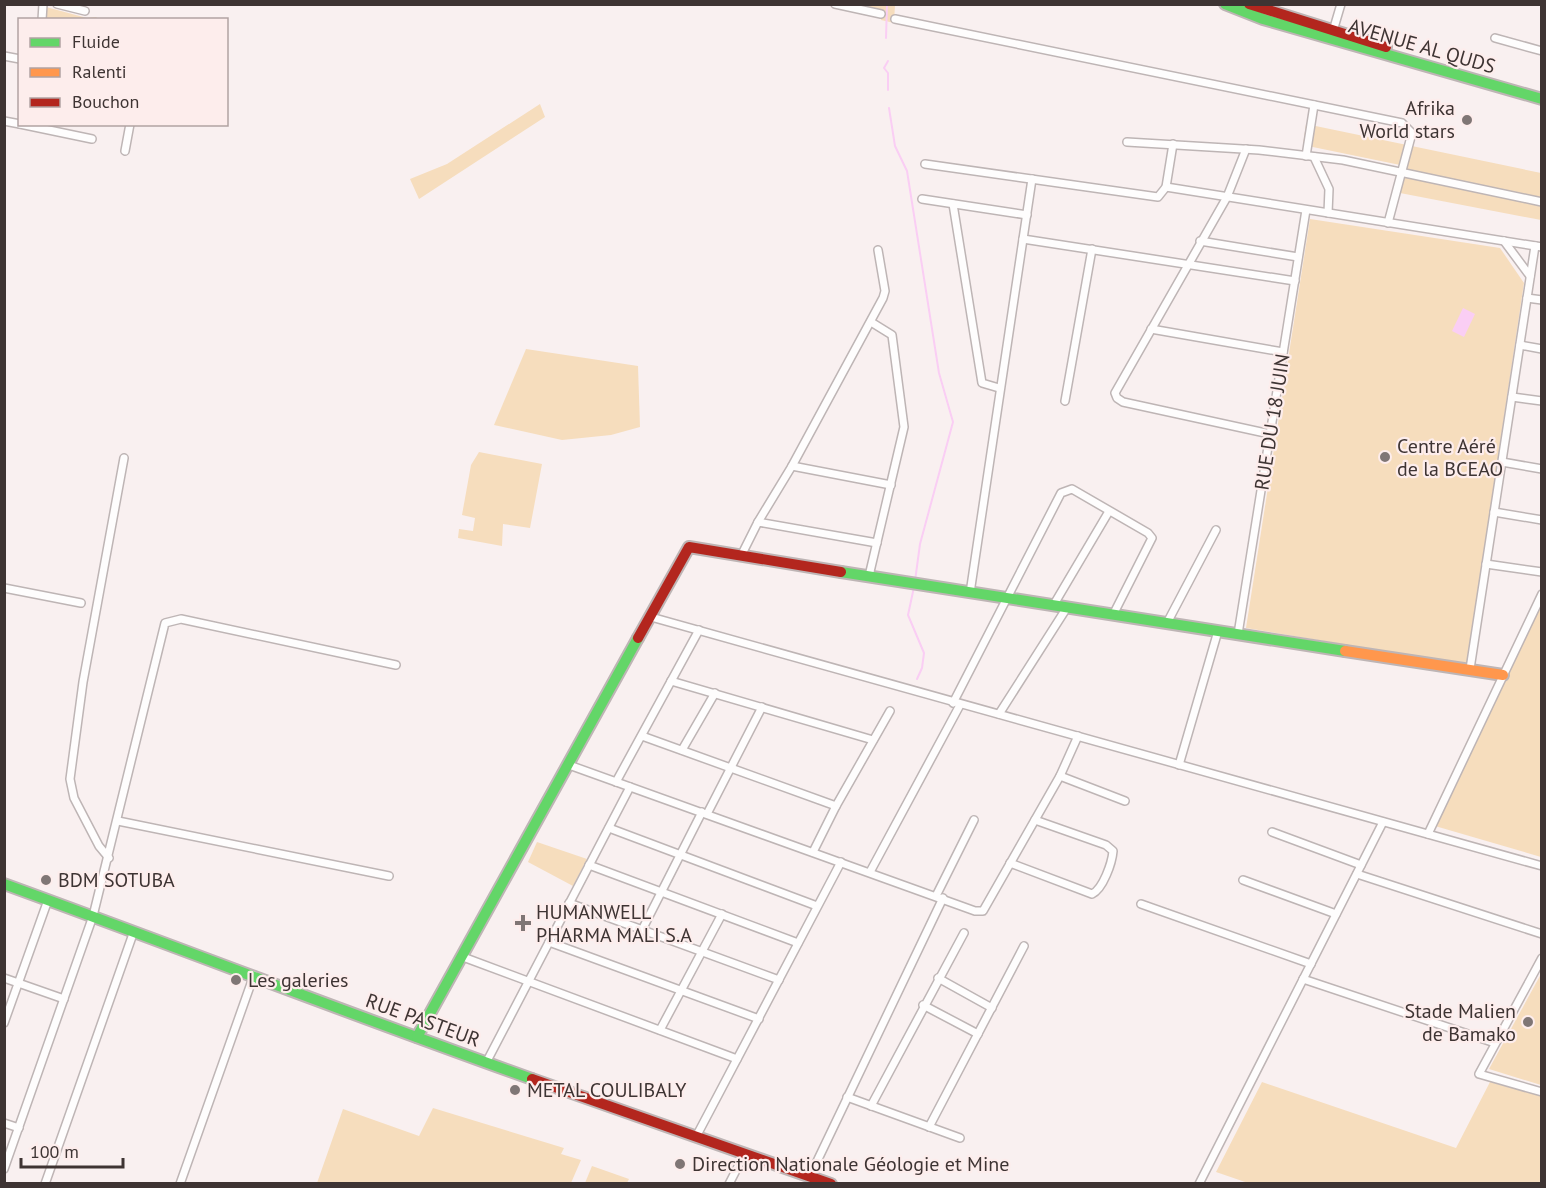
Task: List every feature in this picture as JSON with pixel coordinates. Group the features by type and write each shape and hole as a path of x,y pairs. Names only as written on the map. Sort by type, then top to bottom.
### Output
{"main road":[{"name":"AVENUE AL QUDS","path":"1225,4 1262,10 1542,93"},
{"name":"AVENUE AL QUDS","path":"1249,4 1542,99"},
{"path":"417,1037 689,548 1066,609 1503,675"},
{"name":"RUE PASTEUR","path":"4,884 486,1063 697,1135 827,1183"}],"street":[{"path":"57,4 85,11"},
{"path":"835,4 881,14"},
{"path":"1334,31 1341,4"},
{"path":"895,19 1402,123 1410,128 1412,133 1388,223"},
{"path":"1496,38 1542,51"},
{"path":"1314,105 1310,157 1329,189 1328,213"},
{"path":"30,126 92,139"},
{"path":"125,151 130,126"},
{"path":"1127,142 1246,149 1310,157 1401,171 1542,202"},
{"path":"925,164 1158,197 1166,187 1173,144"},
{"path":"1246,149 1227,197 1115,393 1117,398 1270,434"},
{"path":"970,593 1032,179"},
{"path":"1166,187 1538,247 1530,276 1470,669"},
{"path":"922,199 1026,215"},
{"path":"953,204 982,383 999,388"},
{"name":"RUE DU 18 JUIN","path":"1238,634 1306,210"},
{"path":"1023,238 1295,281"},
{"path":"1200,241 1298,257"},
{"path":"1504,241 1530,276"},
{"path":"1065,401 1092,249"},
{"path":"741,556 871,322 885,291 878,250"},
{"path":"1527,298 1542,300"},
{"path":"869,576 904,427 901,387 892,335 871,322"},
{"path":"1151,329 1283,352"},
{"path":"1520,345 1542,349"},
{"path":"1512,397 1542,401"},
{"path":"109,858 99,846 74,798 70,778 83,682 124,458"},
{"path":"1502,462 1542,469"},
{"path":"792,466 891,485"},
{"path":"870,872 957,704 1006,598 1061,493 1072,489 1108,513 1148,533 1152,538 1113,615"},
{"path":"1494,512 1542,520"},
{"path":"1053,606 1108,513"},
{"path":"758,522 877,543"},
{"path":"1167,623 1216,530"},
{"path":"1486,564 1542,572"},
{"path":"4,588 81,603"},
{"path":"1428,834 1542,594"},
{"path":"999,714 1066,609"},
{"path":"651,617 1542,866"},
{"path":"4,1169 93,916 165,623 181,619 396,665"},
{"path":"616,782 699,630"},
{"path":"1179,765 1218,631"},
{"path":"672,681 873,740"},
{"path":"682,750 715,693"},
{"path":"642,930 762,707"},
{"path":"813,852 836,806 890,711"},
{"path":"642,736 836,806"},
{"path":"568,765 982,911 1060,776 1078,736"},
{"path":"1060,776 1125,801"},
{"path":"486,1063 630,787"},
{"path":"810,1176 974,820"},
{"path":"1010,863 1092,894 1098,890 1112,859 1113,851 1106,845 1035,820"},
{"path":"118,821 389,876"},
{"path":"1198,1184 1383,822"},
{"path":"609,828 818,906"},
{"path":"1272,832 1361,865"},
{"path":"697,1135 841,862"},
{"path":"589,866 798,943"},
{"path":"1357,874 1542,934"},
{"path":"1243,880 1336,914"},
{"path":"4,1023 48,900"},
{"path":"569,903 779,980"},
{"path":"1141,904 1311,964"},
{"path":"660,1030 722,914"},
{"path":"45,1184 134,931"},
{"path":"871,1106 923,1005 964,933"},
{"path":"549,942 759,1019"},
{"path":"929,1128 1024,946"},
{"path":"463,957 737,1059"},
{"path":"1542,958 1479,1074 1542,1092"},
{"path":"180,1184 254,975"},
{"path":"4,978 64,999"},
{"path":"938,978 992,1008"},
{"path":"1303,980 1495,1044"},
{"path":"923,1005 978,1034"},
{"path":"848,1097 960,1138"},
{"path":"4,1123 19,1128"},
{"path":"729,1184 745,1152"}],"shaded area":[{"path":"851,5 895,5 894,23 881,20 881,11"},
{"path":"46,7 87,18 45,18"},
{"path":"540,104 545,117 419,199 410,179 447,164"},
{"path":"1306,124 1541,173 1541,220 1400,193 1405,166 1303,145"},
{"name":"Centre Aéré de la BCEAO","path":"1310,219 1500,248 1524,283 1467,665 1246,628"},
{"path":"1463,308 1475,314 1464,337 1452,331"},
{"path":"526,349 638,366 640,427 611,435 562,440 494,425"},
{"path":"479,452 542,464 530,528 503,524 502,546 458,538 459,529 473,531 475,518 462,515 471,465"},
{"path":"1541,604 1541,857 1435,826"},
{"path":"537,842 587,859 573,886 528,862"},
{"name":"Stade Malien de Bamako","path":"1541,974 1541,1085 1489,1069"},
{"path":"1262,1082 1456,1148 1490,1082 1541,1096 1541,1183 1251,1184 1216,1172"},
{"path":"433,1108 564,1148 561,1154 581,1160 571,1183 317,1183 343,1109 419,1136"},
{"path":"592,1166 629,1179 627,1183 585,1183"}],"waterway":[{"path":"886,38 887,4"},
{"path":"888,61 884,68 888,73 888,90"},
{"path":"889,108 895,146 907,171 939,373 953,422 920,544 915,581"},
{"path":"914,587 908,615 924,653 922,668 917,679"}],"traffic: fast":[{"path":"1225,4 1263,19 1542,99"},
{"path":"841,572 1345,651"},
{"path":"417,1037 638,638"},
{"path":"4,884 532,1079"}],"traffic: slow":[{"path":"1345,651 1503,675"}],"traffic: jam":[{"path":"1249,4 1386,47"},
{"path":"638,638 689,547 841,572"},
{"path":"532,1079 831,1184"}],"place":[{"name":"Afrika World stars","path":"1467,120"},
{"name":"Centre Aéré de la BCEAO","path":"1385,457"},
{"name":"BDM SOTUBA","path":"46,880"},
{"name":"HUMANWELL PHARMA MALI S.A","path":"523,923"},
{"name":"Les galeries","path":"236,980"},
{"name":"Stade Malien de Bamako","path":"1528,1022"},
{"name":"METAL COULIBALY","path":"515,1090"},
{"name":"Direction Nationale Géologie et Mine","path":"680,1164"}]}
